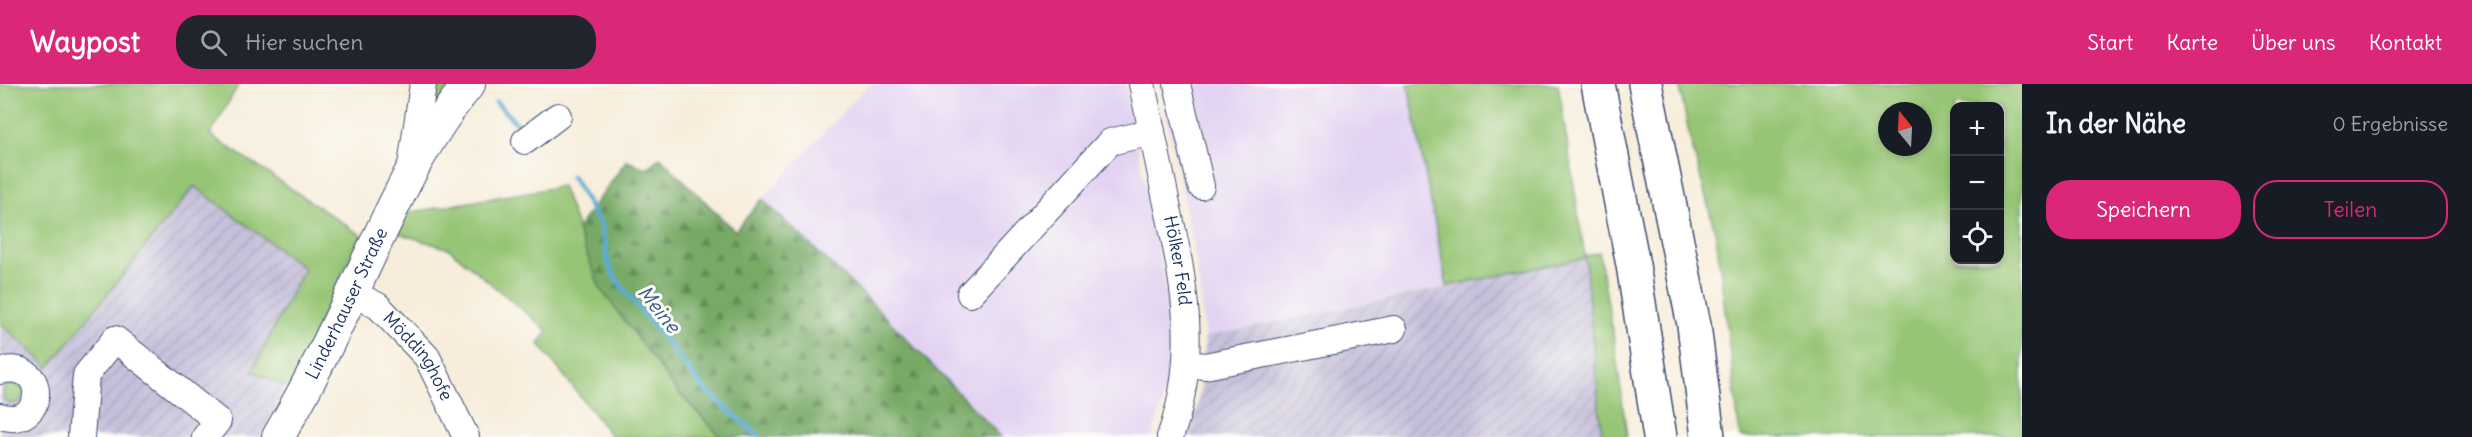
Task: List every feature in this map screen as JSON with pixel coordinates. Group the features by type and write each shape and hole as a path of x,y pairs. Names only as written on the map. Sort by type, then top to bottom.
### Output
{"highway":[{"path":"1598,84 1632,255 1660,437"},
{"path":"1645,84 1694,325 1708,437"}],"main road":[{"name":"Linderhauser Straße","path":"278,437 300,400 410,169 447,110 469,84"}],"street":[{"name":"Linderhauser Straße","path":"410,169 423,84"},
{"name":"Hölker Feld","path":"1142,84 1179,257 1188,320 1187,364 1180,410 1170,437"},
{"path":"1177,84 1201,186"},
{"path":"525,141 558,116"},
{"path":"970,294 1110,141 1152,132"},
{"name":"Möddinghofe","path":"352,293 378,306 427,357 466,437"},
{"path":"1187,364 1205,366 1394,329"},
{"path":"81,437 86,375 115,339 218,421 205,437"},
{"path":"0,371 11,368 22,370 31,377 36,387 36,398 32,409 23,416 12,419 0,416"}],"shaded area":[{"path":"869,84 1125,84 1166,288 1170,319 1168,374 1162,405 1151,437 1001,437 869,300 762,199"},
{"path":"1160,84 1408,84 1447,286 1205,337 1197,266"},
{"path":"193,186 305,268 252,371 286,387 262,437 0,437 0,323 49,367"},
{"path":"1585,258 1602,437 1188,437 1197,408 1203,375 1205,337"}],"green space":[{"path":"0,84 239,84 210,135 361,235 289,386 286,387 252,371 304,268 194,186 49,367 0,323"},
{"path":"429,84 459,84 419,137"},
{"path":"1408,84 1558,84 1585,257 1599,252 1614,339 1627,437 1602,437 1585,258 1447,286"},
{"path":"1679,84 2022,84 2022,437 1740,437 1716,235 1690,138"},
{"path":"660,157 735,231 762,199 869,300 1001,437 721,437 677,391 600,288 577,229 626,161 647,168"},
{"path":"562,186 600,288 677,391 721,437 612,437 539,344 548,331 449,249 388,230 396,215"},
{"path":"13,384 20,387 23,394 20,401 13,404 6,401 3,394 6,387"}],"waterway":[{"name":"Meine","path":"496,102 519,126"},
{"name":"Meine","path":"572,176 601,226 608,262 615,278 705,390 760,437"}]}
